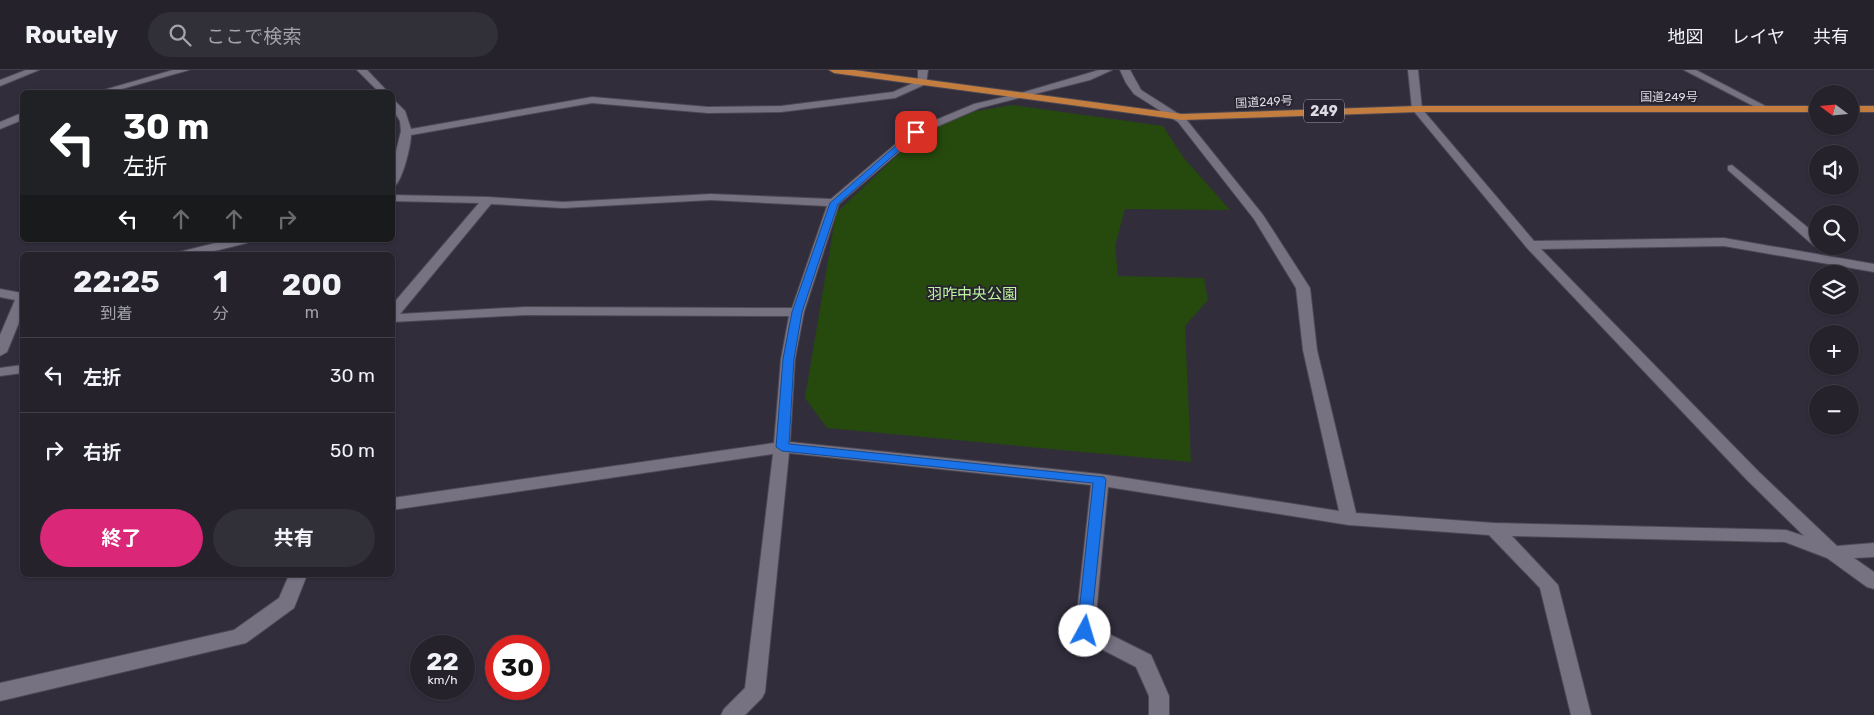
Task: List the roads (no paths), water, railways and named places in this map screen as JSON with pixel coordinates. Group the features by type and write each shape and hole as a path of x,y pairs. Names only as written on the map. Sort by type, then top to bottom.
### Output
{"highway":[{"name":"国道249号","path":"834,70 1182,117 1417,110 1809,109"},
{"path":"1859,109 1874,109"}],"street":[{"path":"0,83 34,70"},
{"path":"109,90 184,70"},
{"path":"362,70 382,90"},
{"path":"409,132 592,100 708,110 781,109 895,95 922,82 923,70"},
{"path":"731,715 755,692 782,447 788,359 797,312 834,203 916,132 977,106 1023,96 1086,78 1106,70"},
{"path":"1125,70 1129,84 1145,100 1182,117 1188,129 1259,218 1303,288 1310,350 1349,519"},
{"path":"1413,70 1417,110 1531,245 1753,476 1833,553 1874,582"},
{"path":"1690,70 1766,109"},
{"path":"395,104 402,111 409,132 395,176"},
{"path":"0,126 20,117"},
{"path":"1732,168 1809,235"},
{"path":"395,198 488,200 564,205 711,197 834,203"},
{"path":"395,310 488,200"},
{"path":"195,252 235,242"},
{"path":"1531,245 1724,242 1874,268"},
{"path":"1832,255 1841,263"},
{"path":"0,293 20,298"},
{"path":"0,352 20,303"},
{"path":"395,318 525,311 797,312"},
{"path":"0,372 20,369"},
{"path":"395,504 782,447 1100,480 1349,519 1494,529 1786,536 1833,553 1874,550"},
{"path":"1100,480 1085,631 1144,661 1159,696 1159,715"},
{"path":"1494,529 1549,585 1581,715"},
{"path":"0,692 238,637 287,603 297,577"}],"park label":[{"name":"羽咋中央公園","path":"972,294"}]}
